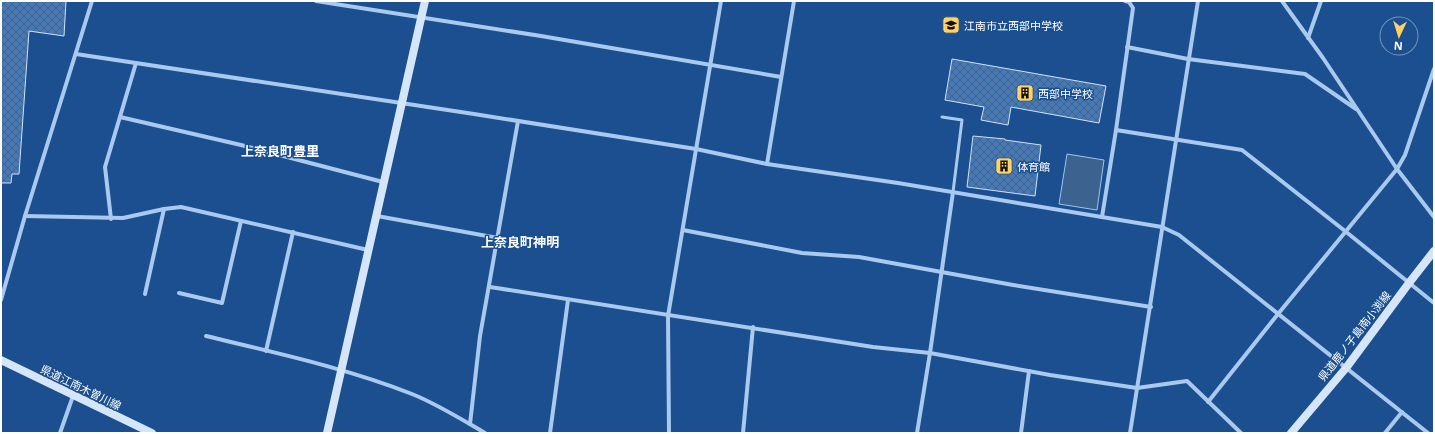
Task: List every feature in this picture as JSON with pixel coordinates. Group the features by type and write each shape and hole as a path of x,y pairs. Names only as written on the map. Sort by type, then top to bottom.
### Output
{"street":[{"path":"1,300 25,216 92,1"},
{"path":"316,1 781,77"},
{"path":"327,433 425,1"},
{"path":"669,433 668,316 720,1"},
{"path":"767,164 794,1"},
{"path":"1102,217 1133,8 1129,2 1125,1"},
{"path":"1130,433 1198,1"},
{"path":"1282,1 1397,168 1434,217"},
{"path":"1308,38 1321,1"},
{"path":"1127,47 1188,59 1304,74 1358,111"},
{"path":"76,54 401,102 696,149 767,164 953,192 1162,227 1179,235 1428,433"},
{"path":"111,218 105,167 136,63"},
{"path":"1208,402 1397,168 1405,155 1434,69"},
{"path":"120,117 241,144 383,182"},
{"path":"470,424 480,336 490,287 518,121"},
{"path":"1116,130 1242,150 1434,303"},
{"path":"917,433 953,192"},
{"path":"25,216 123,218 164,209 181,207 368,250"},
{"path":"145,294 164,209"},
{"path":"377,216 498,238"},
{"path":"179,293 222,303 241,221"},
{"path":"682,230 802,253 859,257 1151,307"},
{"path":"266,351 293,232"},
{"name":"県道鹿ノ子島南小渕線","path":"1291,433 1346,368 1434,251"},
{"path":"490,287 668,316 930,353 1137,388 1187,381 1241,433"},
{"path":"550,433 568,300"},
{"path":"743,433 753,327"},
{"path":"206,336 341,369 413,394 485,433"},
{"name":"県道江南木曽川線","path":"1,360 152,433"},
{"path":"1021,433 1030,371"},
{"path":"60,433 73,396"},
{"path":"1386,433 1402,412"}],"lane":[{"path":"942,117 962,120 953,192"}],"water":[{"path":"1067,154 1104,160 1097,210 1059,204"}],"building":[{"path":"1,1 66,1 64,36 29,31 19,174 12,174 11,183 1,183"},
{"name":"西部中学校","path":"952,59 1106,86 1099,123 1011,107 1008,125 981,120 984,107 945,100"},
{"name":"体育館","path":"973,136 1005,139 1041,145 1035,196 967,187"}],"place":[{"name":"江南市立西部中学校","path":"951,25"},
{"name":"西部中学校","path":"1025,93"},
{"name":"体育館","path":"1004,166"}],"district":[{"name":"上奈良町豊里","path":"280,151"},
{"name":"上奈良町神明","path":"520,242"}]}
